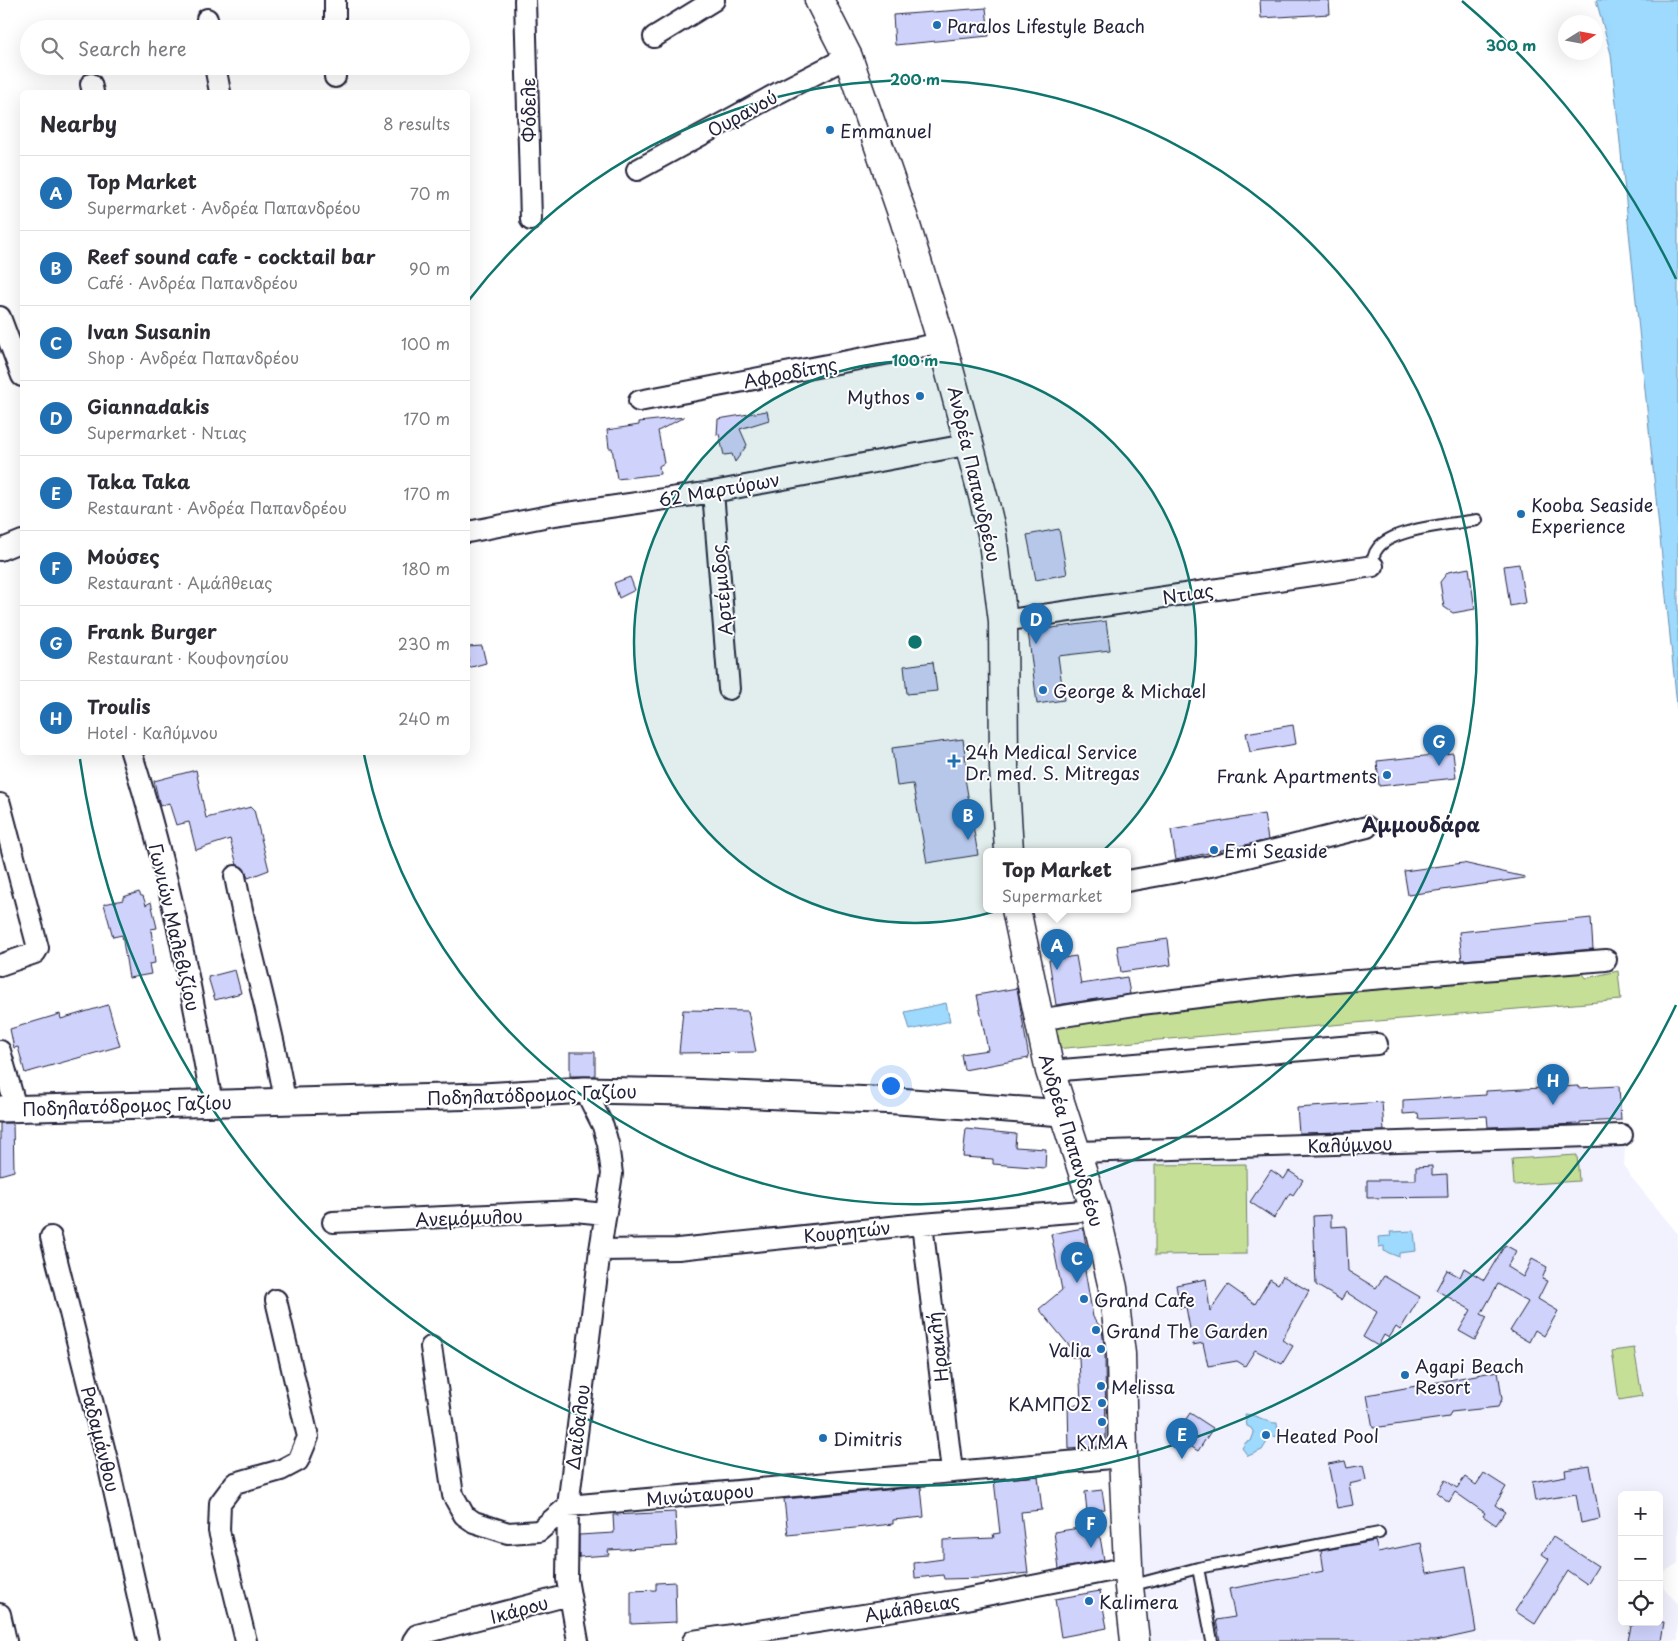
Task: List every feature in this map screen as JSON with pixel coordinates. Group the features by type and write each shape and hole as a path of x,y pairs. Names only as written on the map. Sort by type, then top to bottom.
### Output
{"main road":[{"name":"Ανδρέα Παπανδρέου","path":"819,0 848,57 904,219 971,444 992,534 1003,621 1004,768 1010,848"},
{"name":"Ανδρέα Παπανδρέου","path":"1017,913 1050,1071 1062,1113 1078,1152 1112,1288 1121,1354 1123,1457 1129,1577 1135,1641"}],"street":[{"path":"335,0 335,20"},
{"name":"Φόδελε","path":"525,0 531,220"},
{"path":"654,37 714,0"},
{"name":"Ουρανού","path":"637,170 848,57"},
{"path":"217,75 220,90"},
{"path":"0,317 20,371"},
{"name":"Αφροδίτης","path":"639,401 942,343"},
{"name":"62 Μαρτύρων","path":"470,532 554,515 713,492 971,444"},
{"name":"Αρτέμιδος","path":"713,492 729,689"},
{"path":"0,550 20,542"},
{"name":"Ντιας","path":"1003,621 1373,566"},
{"name":"Γωνιών Μαλεβιζίου","path":"132,755 145,796 173,912 212,1104"},
{"path":"0,804 38,948 35,953 0,965"},
{"path":"1131,881 1211,866 1368,827"},
{"path":"235,876 252,959 279,1066 284,1101"},
{"path":"1038,1020 1141,1004 1298,985 1606,960"},
{"path":"1050,1071 1377,1044"},
{"path":"0,1051 8,1109"},
{"name":"Ποδηλατόδρομος Γαζίου","path":"8,1109 482,1096 585,1090 686,1092 898,1101 1062,1113"},
{"name":"Δαίδαλου","path":"578,1641 569,1595 566,1545 568,1506 600,1250 611,1187 611,1160 603,1126 585,1090"},
{"name":"Καλύμνου","path":"1078,1152 1622,1134"},
{"name":"Κουρητών","path":"600,1250 678,1249 922,1224 1094,1210"},
{"name":"Ανεμόμυλου","path":"333,1222 576,1212 605,1214"},
{"name":"Ηρακλή","path":"922,1224 952,1471"},
{"name":"Ραδαμάνθου","path":"52,1237 108,1464 148,1641"},
{"path":"246,1641 219,1531 220,1503 235,1483 281,1470 298,1461 308,1438 276,1300"},
{"path":"431,1346 449,1480 453,1495 464,1515 486,1528 521,1534 539,1531 568,1506"},
{"name":"Μινώταυρου","path":"568,1506 1123,1457"},
{"name":"Αμάλθειας","path":"693,1641 961,1600 1129,1577"},
{"name":"Ικάρου","path":"413,1641 417,1635 569,1595"},
{"path":"0,1614 6,1641"}],"lane":[{"path":"1373,566 1373,557 1378,547 1393,536 1477,520"},
{"path":"1129,1577 1198,1568 1379,1533"},
{"path":"1198,1568 1212,1641"}],"shaded area":[{"name":"Agapi Beach Resort","path":"1602,1140 1625,1147 1624,1165 1631,1177 1678,1234 1678,1563 1663,1573 1663,1491 1618,1491 1618,1626 1663,1626 1663,1584 1664,1588 1678,1604 1678,1641 1149,1641 1140,1578 1129,1301 1099,1164 1478,1142"}],"green space":[{"path":"1580,969 1586,978 1618,971 1621,1000 1054,1049 1046,1023 1324,992 1480,981"},
{"path":"1577,1155 1579,1181 1514,1185 1512,1159"},
{"path":"1246,1164 1247,1254 1155,1255 1155,1165"},
{"path":"1634,1348 1642,1396 1619,1400 1612,1351"}],"water":[{"path":"1596,0 1678,0 1678,715 1611,54 1603,25 1603,15 1600,15"},
{"path":"946,1003 950,1021 910,1030 905,1012"},
{"path":"1414,1231 1416,1251 1399,1253 1399,1257 1384,1251 1384,1246 1379,1247 1378,1237 1391,1236 1390,1232"},
{"name":"Heated Pool","path":"1245,1414 1277,1423 1278,1436 1270,1437 1262,1450 1248,1456 1242,1448 1246,1442 1251,1441 1254,1433 1247,1426"}],"building":[{"path":"1260,0 1329,0 1330,14 1261,18"},
{"path":"986,8 989,36 895,45 893,15"},
{"path":"767,411 769,420 740,429 747,445 735,462 732,454 724,455 719,434 717,435 718,419"},
{"path":"684,417 658,431 664,463 659,466 660,474 617,479 612,448 609,448 607,430 639,425 639,422"},
{"path":"1059,529 1067,574 1036,580 1027,535"},
{"path":"1519,564 1525,603 1510,606 1504,566"},
{"path":"1469,568 1475,609 1453,613 1444,607 1440,582 1448,572"},
{"path":"630,577 635,590 619,598 614,583"},
{"path":"1106,621 1110,650 1058,656 1064,700 1037,704 1028,631"},
{"path":"482,646 486,663 470,667 470,647"},
{"path":"933,662 937,691 907,694 904,666"},
{"path":"1293,725 1296,744 1250,752 1246,733"},
{"path":"963,739 968,777 965,778 978,855 927,863 913,784 897,786 892,748"},
{"path":"1453,753 1456,778 1379,786 1377,761"},
{"path":"196,770 206,818 251,807 254,810 269,870 248,878 244,869 237,865 230,839 196,850 189,822 176,825 169,803 160,806 154,781"},
{"path":"1264,814 1268,840 1176,860 1171,830"},
{"path":"1463,863 1525,878 1408,895 1404,871"},
{"path":"139,892 143,896 146,905 151,902 157,928 151,929 155,963 149,964 151,974 129,978 122,935 113,937 104,904 123,900 123,897"},
{"path":"1591,918 1593,949 1462,960 1459,932"},
{"path":"1168,939 1171,965 1121,972 1117,946"},
{"path":"1076,956 1081,984 1127,977 1130,994 1056,1005 1049,960"},
{"path":"235,970 241,993 215,1000 208,977"},
{"path":"1017,988 1029,1058 964,1070 961,1054 988,1050 977,995"},
{"path":"108,1005 120,1046 25,1073 18,1047 14,1048 10,1029 60,1014 61,1019"},
{"path":"683,1010 748,1011 756,1052 679,1053"},
{"path":"570,1052 595,1052 595,1076 570,1076"},
{"path":"1578,1086 1578,1088 1619,1086 1621,1120 1580,1122 1580,1124 1488,1127 1487,1116 1419,1119 1418,1113 1403,1114 1403,1100 1486,1095 1486,1091"},
{"path":"1382,1102 1384,1131 1299,1133 1297,1108"},
{"path":"0,1123 13,1123 14,1171 0,1175"},
{"path":"966,1129 1016,1134 1015,1147 1046,1149 1045,1168 993,1164 993,1159 963,1157"},
{"path":"1432,1166 1432,1175 1447,1174 1448,1197 1367,1198 1367,1180 1416,1180 1416,1167"},
{"path":"1271,1170 1284,1179 1289,1171 1303,1180 1293,1195 1290,1193 1274,1218 1250,1202"},
{"path":"1331,1215 1331,1227 1346,1226 1348,1271 1376,1288 1384,1276 1420,1297 1400,1330 1396,1327 1389,1338 1384,1335 1378,1346 1363,1337 1377,1312 1346,1292 1341,1300 1316,1285 1313,1216"},
{"path":"1083,1228 1087,1252 1082,1253 1093,1317 1102,1329 1105,1355 1106,1446 1069,1449 1068,1405 1081,1405 1079,1357 1071,1357 1071,1348 1039,1309 1062,1290 1051,1234"},
{"path":"1505,1245 1516,1251 1507,1267 1523,1277 1532,1259 1547,1267 1542,1279 1547,1281 1538,1299 1558,1311 1544,1336 1535,1330 1529,1342 1510,1331 1528,1302 1498,1284 1481,1314 1487,1317 1475,1340 1459,1331 1471,1310 1436,1290 1447,1270 1460,1277 1464,1268 1484,1280"},
{"path":"1283,1276 1309,1291 1282,1340 1293,1346 1282,1364 1255,1350 1245,1366 1237,1361 1208,1366 1203,1343 1193,1345 1186,1307 1180,1308 1176,1285 1206,1279 1210,1311 1228,1285 1255,1304 1270,1279 1278,1284"},
{"path":"1498,1371 1502,1399 1498,1407 1451,1412 1449,1417 1373,1428 1367,1395"},
{"path":"1190,1413 1213,1428 1198,1451 1175,1436"},
{"path":"1345,1461 1347,1468 1363,1465 1366,1480 1349,1484 1353,1505 1337,1508 1328,1464"},
{"path":"1590,1466 1600,1519 1581,1523 1576,1494 1535,1501 1532,1482 1566,1476 1565,1470"},
{"path":"1484,1473 1506,1487 1495,1505 1505,1512 1496,1525 1483,1516 1485,1513 1455,1492 1449,1502 1437,1493 1445,1480 1457,1488 1465,1477 1476,1485"},
{"path":"1038,1476 1042,1510 1021,1512 1028,1573 982,1578 944,1579 943,1575 915,1578 914,1563 943,1559 943,1540 994,1538 993,1534 1000,1533 994,1480"},
{"path":"921,1487 924,1517 893,1520 893,1524 788,1535 784,1499"},
{"path":"1102,1490 1105,1509 1087,1512 1085,1492"},
{"path":"675,1512 677,1546 608,1550 609,1555 579,1557 579,1535 614,1533 613,1515"},
{"path":"1098,1525 1104,1560 1059,1569 1054,1532"},
{"path":"1553,1537 1598,1566 1587,1584 1568,1571 1535,1624 1515,1611 1549,1559 1542,1554"},
{"path":"1375,1541 1378,1552 1421,1543 1427,1573 1466,1566 1476,1632 1435,1641 1220,1641 1216,1620 1235,1617 1229,1589 1324,1571 1321,1551"},
{"path":"675,1582 676,1622 631,1624 631,1591 656,1590 656,1583"},
{"path":"1100,1591 1107,1628 1061,1637 1055,1599"},
{"path":"1664,1622 1661,1641 1628,1641 1631,1626 1663,1626"}],"place":[{"name":"Paralos Lifestyle Beach","path":"937,25"},
{"name":"Emmanuel","path":"830,130"},
{"name":"Mythos","path":"920,396"},
{"name":"Kooba Seaside Experience","path":"1521,514"},
{"name":"Giannadakis","path":"1036,644"},
{"name":"George & Michael","path":"1043,690"},
{"name":"24h Medical Service Dr. med. S. Mitregas","path":"954,761"},
{"name":"Frank Burger","path":"1439,766"},
{"name":"Frank Apartments","path":"1387,775"},
{"name":"Reef sound cafe - cocktail bar","path":"968,840"},
{"name":"Emi Seaside","path":"1214,850"},
{"name":"Top Market","path":"1057,970"},
{"name":"Troulis","path":"1553,1105"},
{"name":"Ivan Susanin","path":"1077,1283"},
{"name":"Grand Cafe","path":"1084,1299"},
{"name":"Grand The Garden","path":"1096,1330"},
{"name":"Valia","path":"1101,1349"},
{"name":"Agapi Beach Resort","path":"1405,1375"},
{"name":"Melissa","path":"1101,1386"},
{"name":"ΚΑΜΠΟΣ","path":"1102,1403"},
{"name":"ΚΥΜΑ","path":"1102,1422"},
{"name":"Heated Pool","path":"1266,1435"},
{"name":"Dimitris","path":"823,1438"},
{"name":"Taka Taka","path":"1182,1459"},
{"name":"Μούσες","path":"1091,1548"},
{"name":"Kalimera","path":"1089,1601"}],"district":[{"name":"Αμμουδάρα","path":"1421,824"}]}
